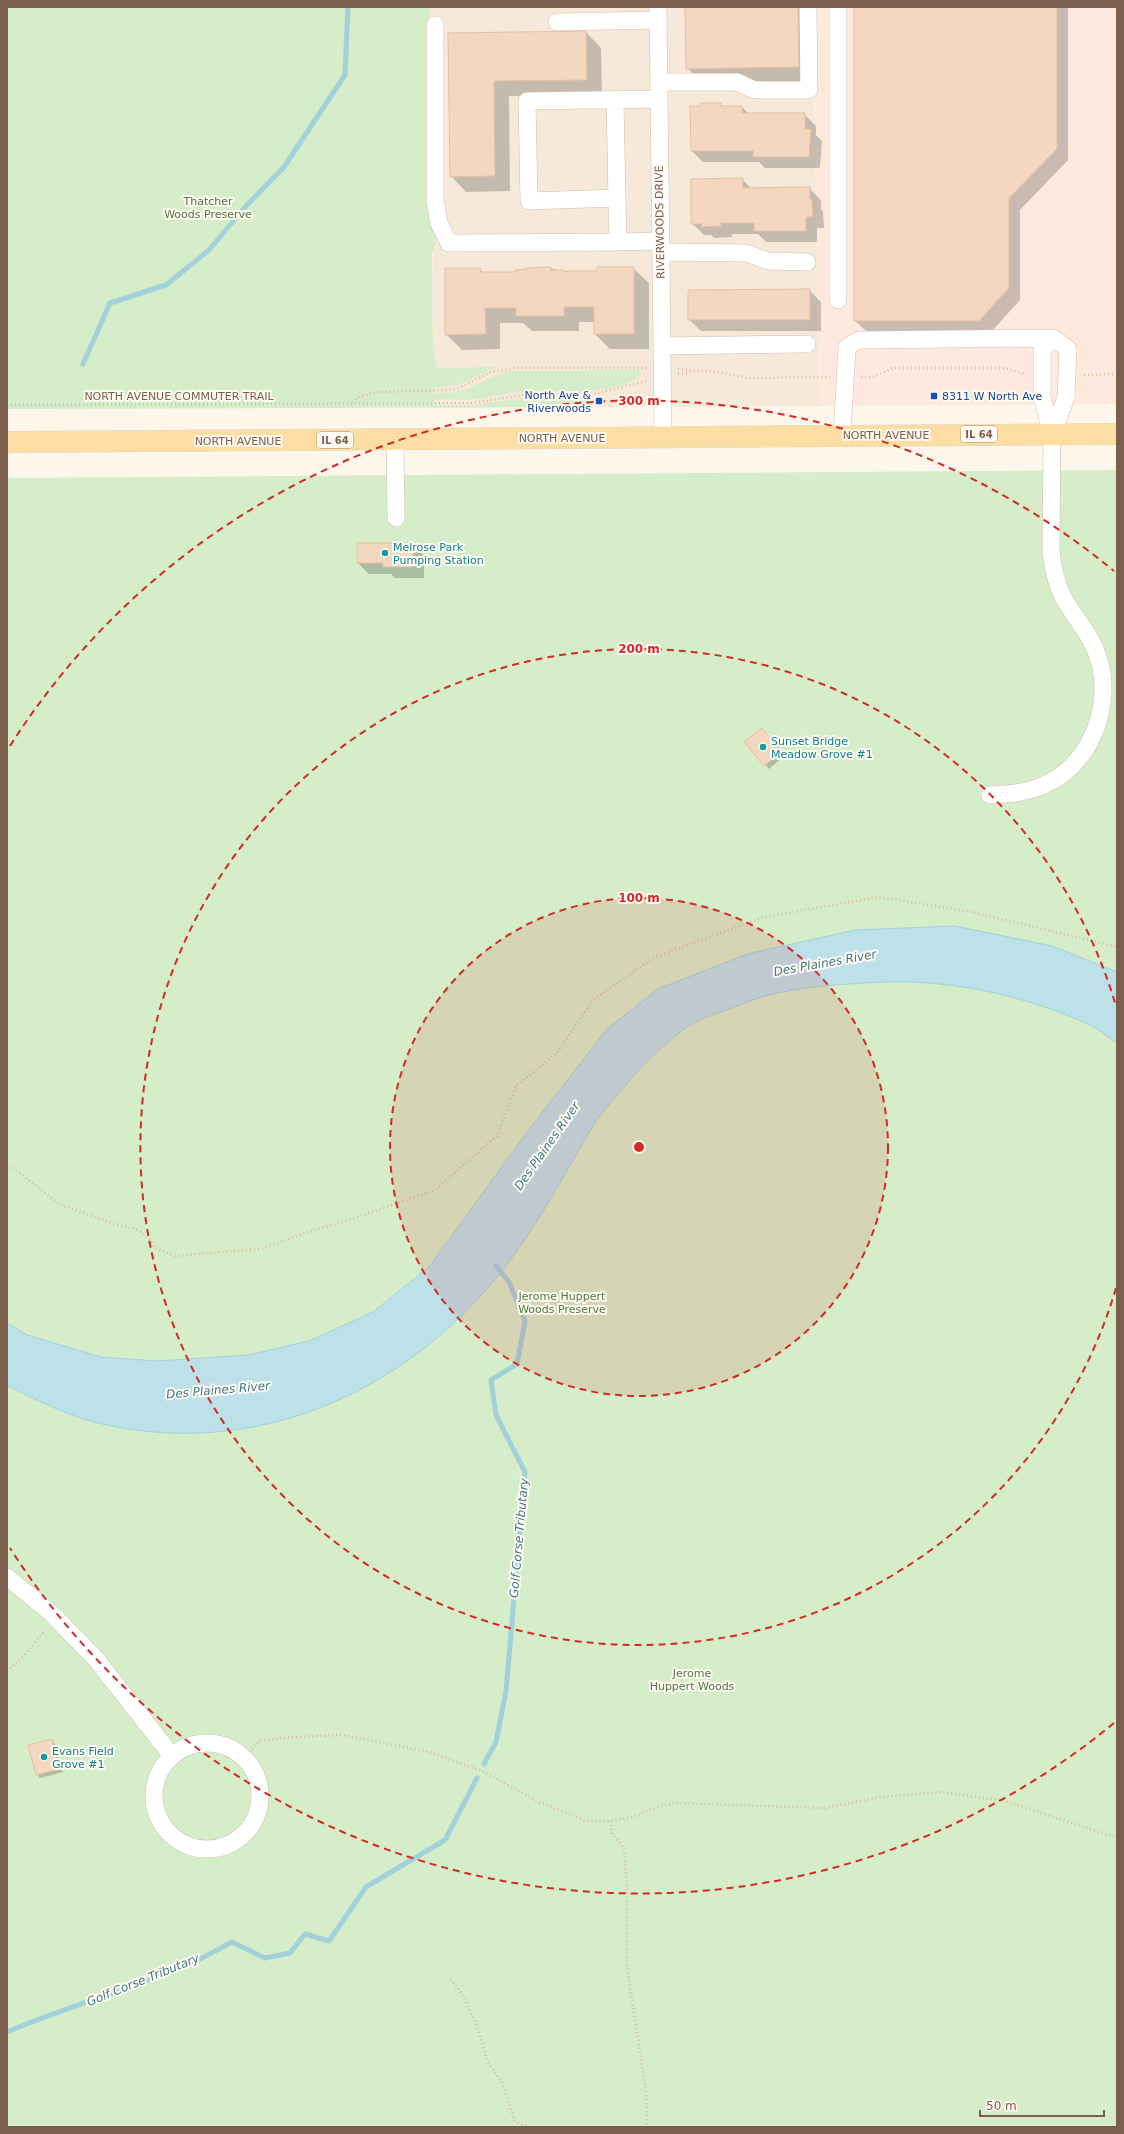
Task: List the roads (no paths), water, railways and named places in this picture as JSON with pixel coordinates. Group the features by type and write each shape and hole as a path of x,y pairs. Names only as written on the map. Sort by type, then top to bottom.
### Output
{"main road":[{"name":"NORTH AVENUE","path":"7,442 1117,434"}],"street":[{"path":"659,82 737,82 754,90 809,90 808,7"},
{"path":"838,7 838,300"},
{"path":"557,22 658,13"},
{"name":"RIVERWOODS DRIVE","path":"658,13 663,437"},
{"path":"435,25 435,200 439,223 449,244 618,242 661,247 746,253 768,262 807,262"},
{"path":"617,198 528,201 527,101 659,99"},
{"path":"615,100 618,242"},
{"path":"990,795 1025,792 1044,785 1061,776 1074,764 1094,736 1102,708 1102,682 1099,661 1091,638 1063,596 1053,568 1051,553 1052,434 1042,397 1042,350 1053,338"},
{"path":"842,436 844,377 847,347 859,340 1053,338 1068,348 1068,375 1066,398 1052,434"},
{"path":"662,346 807,344"},
{"path":"394,439 396,518"},
{"path":"7,1577 56,1618 107,1671 172,1756"},
{"path":"202,1743 219,1745 235,1751 244,1758 256,1777 260,1795 257,1812 249,1828 236,1840 220,1847 203,1849 185,1845 171,1835 160,1821 154,1804 155,1786 161,1770 172,1756 186,1747 202,1743"}],"water":[{"name":"Des Plaines River","path":"955,926 1052,946 1117,972 1117,1044 1094,1027 1066,1015 1016,998 964,987 911,982 885,982 791,990 751,1000 687,1026 656,1052 598,1118 531,1230 482,1294 438,1337 390,1373 337,1401 281,1421 222,1431 161,1432 86,1420 51,1407 7,1385 7,1323 27,1335 101,1357 157,1361 248,1355 309,1341 373,1312 429,1267 528,1131 607,1029 658,989 747,954 855,930"}],"waterway":[{"path":"83,364 110,303 166,285 209,250 246,206 284,167 345,75 348,7"},
{"name":"Golf Corse Tributary","path":"484,1764 496,1742 506,1691 525,1472 496,1415 491,1380 517,1364 525,1321 509,1282 496,1266"},
{"name":"Golf Corse Tributary","path":"7,2032 181,1968 232,1942 265,1958 290,1953 305,1934 329,1941 366,1887 445,1840 477,1778"}],"place":[{"name":"8311 W North Ave","path":"934,396"},
{"name":"North Ave & Riverwoods","path":"599,401"},
{"name":"Melrose Park Pumping Station","path":"385,553"},
{"name":"Sunset Bridge Meadow Grove #1","path":"763,747"},
{"name":"Evans Field Grove #1","path":"44,1757"}],"park label":[{"name":"Thatcher Woods Preserve","path":"208,207"},
{"name":"Jerome Huppert Woods Preserve","path":"562,1302"},
{"name":"Jerome Huppert Woods","path":"692,1679"}]}
